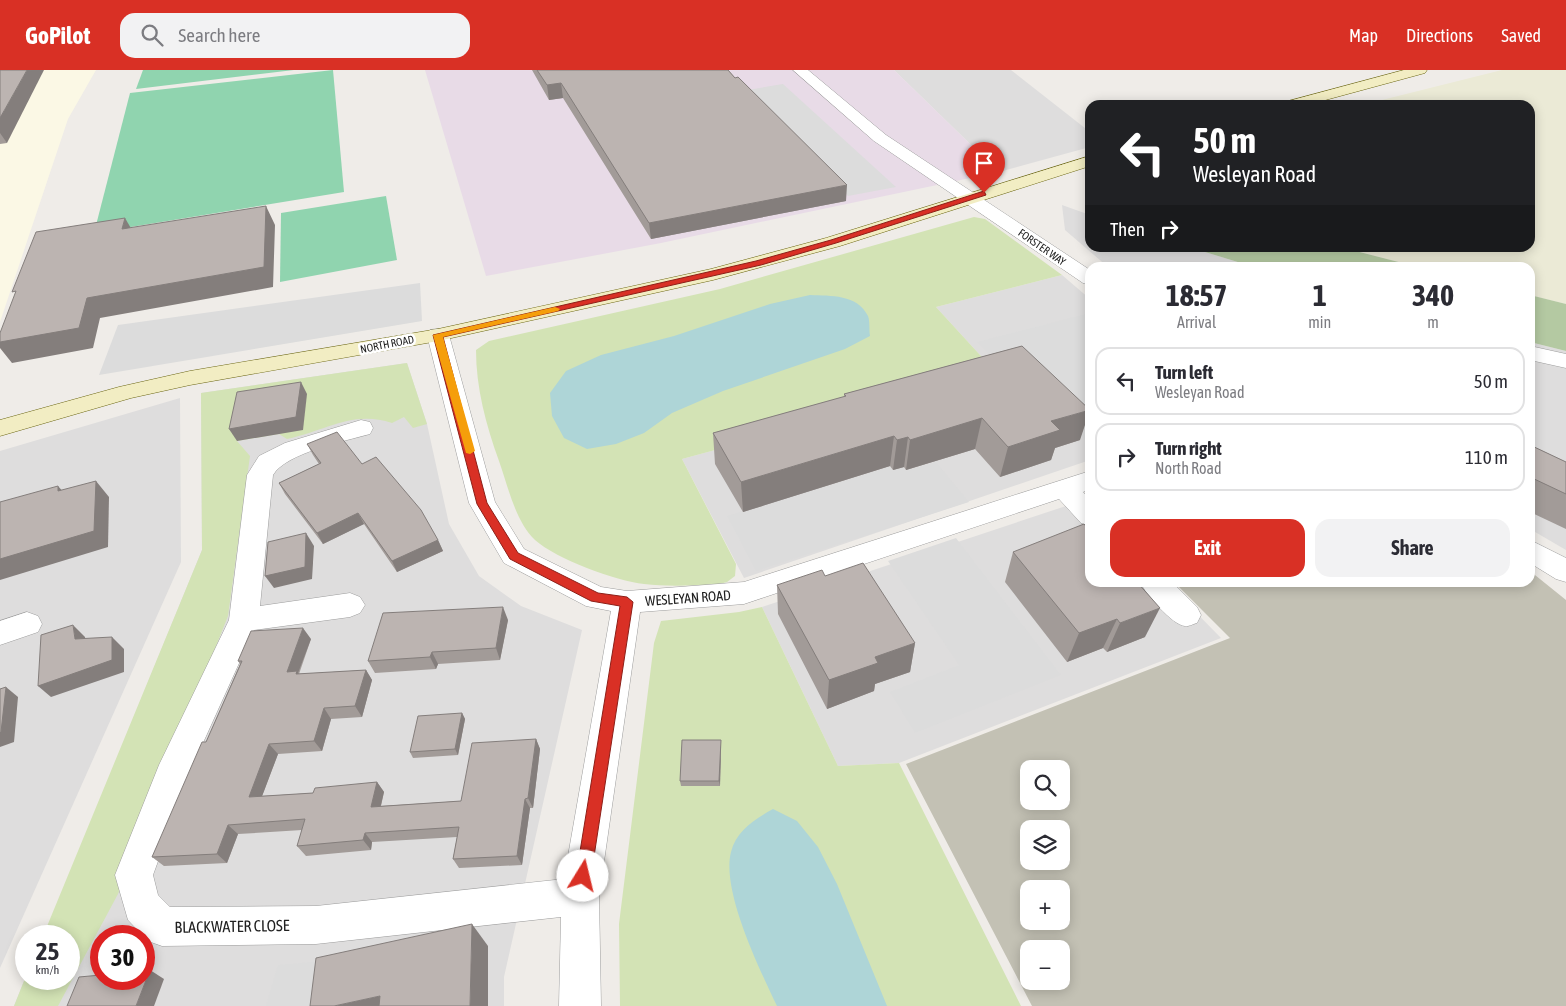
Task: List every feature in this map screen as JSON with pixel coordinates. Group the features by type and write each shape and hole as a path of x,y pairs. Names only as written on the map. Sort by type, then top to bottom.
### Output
{"main road":[{"path":"1309,100 1420,70"},
{"name":"NORTH ROAD","path":"0,428 127,392 190,378 438,335 758,263 834,242 970,197 1085,162"}],"street":[{"name":"FORSTER WAY","path":"800,70 869,130 1085,276"},
{"name":"WESLEYAN ROAD","path":"438,335 482,504 514,556 596,598 627,602 744,593 1085,482"},
{"path":"1535,354 1566,361"},
{"name":"BLACKWATER CLOSE","path":"361,428 294,449 268,462 260,476 244,620 176,765 134,875 142,906 162,927 316,925 580,896"},
{"path":"1065,489 1085,511"},
{"path":"1535,553 1566,571"},
{"path":"1159,587 1186,616"},
{"path":"580,1006 580,896 627,602"},
{"path":"244,620 350,605"}],"shaded area":[{"path":"0,70 96,70 68,119 0,322"},
{"path":"425,70 894,70 999,172 661,243 486,276"},
{"path":"894,70 1011,70 1085,128 1085,148 999,172"},
{"path":"783,84 896,187 848,196 742,91"},
{"path":"1062,205 1085,213 1085,247 1065,230"},
{"path":"1091,252 1205,252 1238,262 1102,262"},
{"path":"1062,275 1085,295 1085,462 744,578 682,459 894,401 990,366 936,307"},
{"path":"420,283 422,321 99,375 118,325"},
{"path":"1085,314 1085,440 1017,373 1010,375 977,342"},
{"path":"1535,343 1566,351 1566,550 1535,532"},
{"path":"407,363 427,424 449,524 479,576 521,606 582,630 504,977 504,1006 14,1006 20,990 80,990 80,925 71,925 95,812 202,550 201,393"},
{"path":"180,398 181,562 19,925 15,925 15,934 0,968 0,451"},
{"path":"936,462 969,502 756,571 727,516 889,467 893,471 903,468 906,471"},
{"path":"1084,500 1085,587 1171,587 1221,638 899,763 838,766 762,607"},
{"path":"956,538 1061,675 915,733 890,692 959,665 888,561"},
{"path":"1535,575 1566,600 1566,1006 1032,1006 1024,990 1070,990 1070,940 1020,940 1020,983 906,764 1230,638 1179,587 1535,587"},
{"path":"345,959 333,1006 266,1006 278,965"}],"green space":[{"path":"143,70 294,70 136,89"},
{"path":"333,70 344,192 94,233 130,93"},
{"path":"1502,70 1566,70 1566,304 1535,296 1535,262 1399,262 1360,252 1535,252 1535,100 1382,100"},
{"path":"386,196 397,260 280,282 281,213"},
{"path":"974,217 985,219 1062,275 936,307 991,367 895,401 682,459 736,564 735,576 727,582 716,585 662,585 618,579 587,568 557,554 535,540 528,532 513,503 490,434 480,392 476,350 489,341 720,289"},
{"path":"1205,252 1360,252 1399,262 1238,262"},
{"path":"1535,296 1566,304 1566,351 1535,343"},
{"path":"407,363 427,424 413,428 404,417 392,423 378,420 351,420 287,439 279,434 237,441 250,456 228,616 118,894 101,925 90,925 90,946 80,965 80,925 48,925 202,550 201,393"},
{"path":"762,607 838,766 899,763 1021,1006 620,1006 619,924 654,643 661,621 739,612"},
{"path":"20,990 67,990 58,1006 14,1006"}],"water":[{"path":"810,295 843,298 857,304 868,316 870,336 845,349 723,391 672,413 644,433 616,444 587,449 564,438 552,416 550,393 566,371 601,355 674,336 770,304"},
{"path":"773,809 797,821 818,847 837,884 887,1006 777,1006 744,930 737,908 729,868 731,852 737,838 753,821"}],"building":[{"path":"0,70 27,70 0,118"},
{"path":"537,70 728,70 735,78 738,77 847,185 649,223 561,83 547,85"},
{"path":"266,206 264,267 87,298 79,328 0,342 0,333 16,291 12,292 36,232 125,218 122,229"},
{"path":"1022,346 1085,405 1085,411 1051,421 1060,430 1008,447 982,418 910,440 908,437 897,440 894,436 741,482 713,433 846,396 844,394"},
{"path":"301,382 296,417 229,429 237,392"},
{"path":"337,432 362,464 376,457 421,510 438,540 392,561 358,513 317,533 279,483 321,463 307,444"},
{"path":"1535,447 1566,462 1566,494 1535,479"},
{"path":"96,481 94,531 0,559 0,502 58,486 58,491"},
{"path":"1084,524 1085,587 1141,587 1160,608 1120,623 1117,619 1079,633 1013,552"},
{"path":"306,533 305,567 265,576 268,542"},
{"path":"863,563 915,643 875,657 878,663 829,680 777,585 822,570 825,576"},
{"path":"503,607 496,648 432,652 430,657 368,661 383,613"},
{"path":"73,625 75,639 112,637 112,660 38,686 41,635"},
{"path":"303,628 287,672 297,671 296,674 366,670 355,706 324,708 314,741 269,744 249,797 313,793 315,788 377,782 371,807 461,801 472,743 536,739 528,798 525,799 517,856 453,859 459,827 365,833 363,840 297,846 305,819 228,825 217,854 152,857 202,742 206,742 242,661 238,661 251,631"},
{"path":"6,687 1,732 0,733 0,689"},
{"path":"462,713 455,749 410,752 418,716"},
{"path":"682,740 721,740 719,781 680,781"},
{"path":"472,924 470,1006 379,1006 380,996 334,1006 310,1006 316,958"},
{"path":"90,976 90,990 142,990 136,1006 67,1006 74,990 80,990 80,977"}],"slow traffic":[{"path":"470,451 438,335 555,309"}],"route":[{"path":"583,876 627,602 596,598 514,556 482,504 472,459 438,335 681,282 758,263 834,242 984,193"}]}
